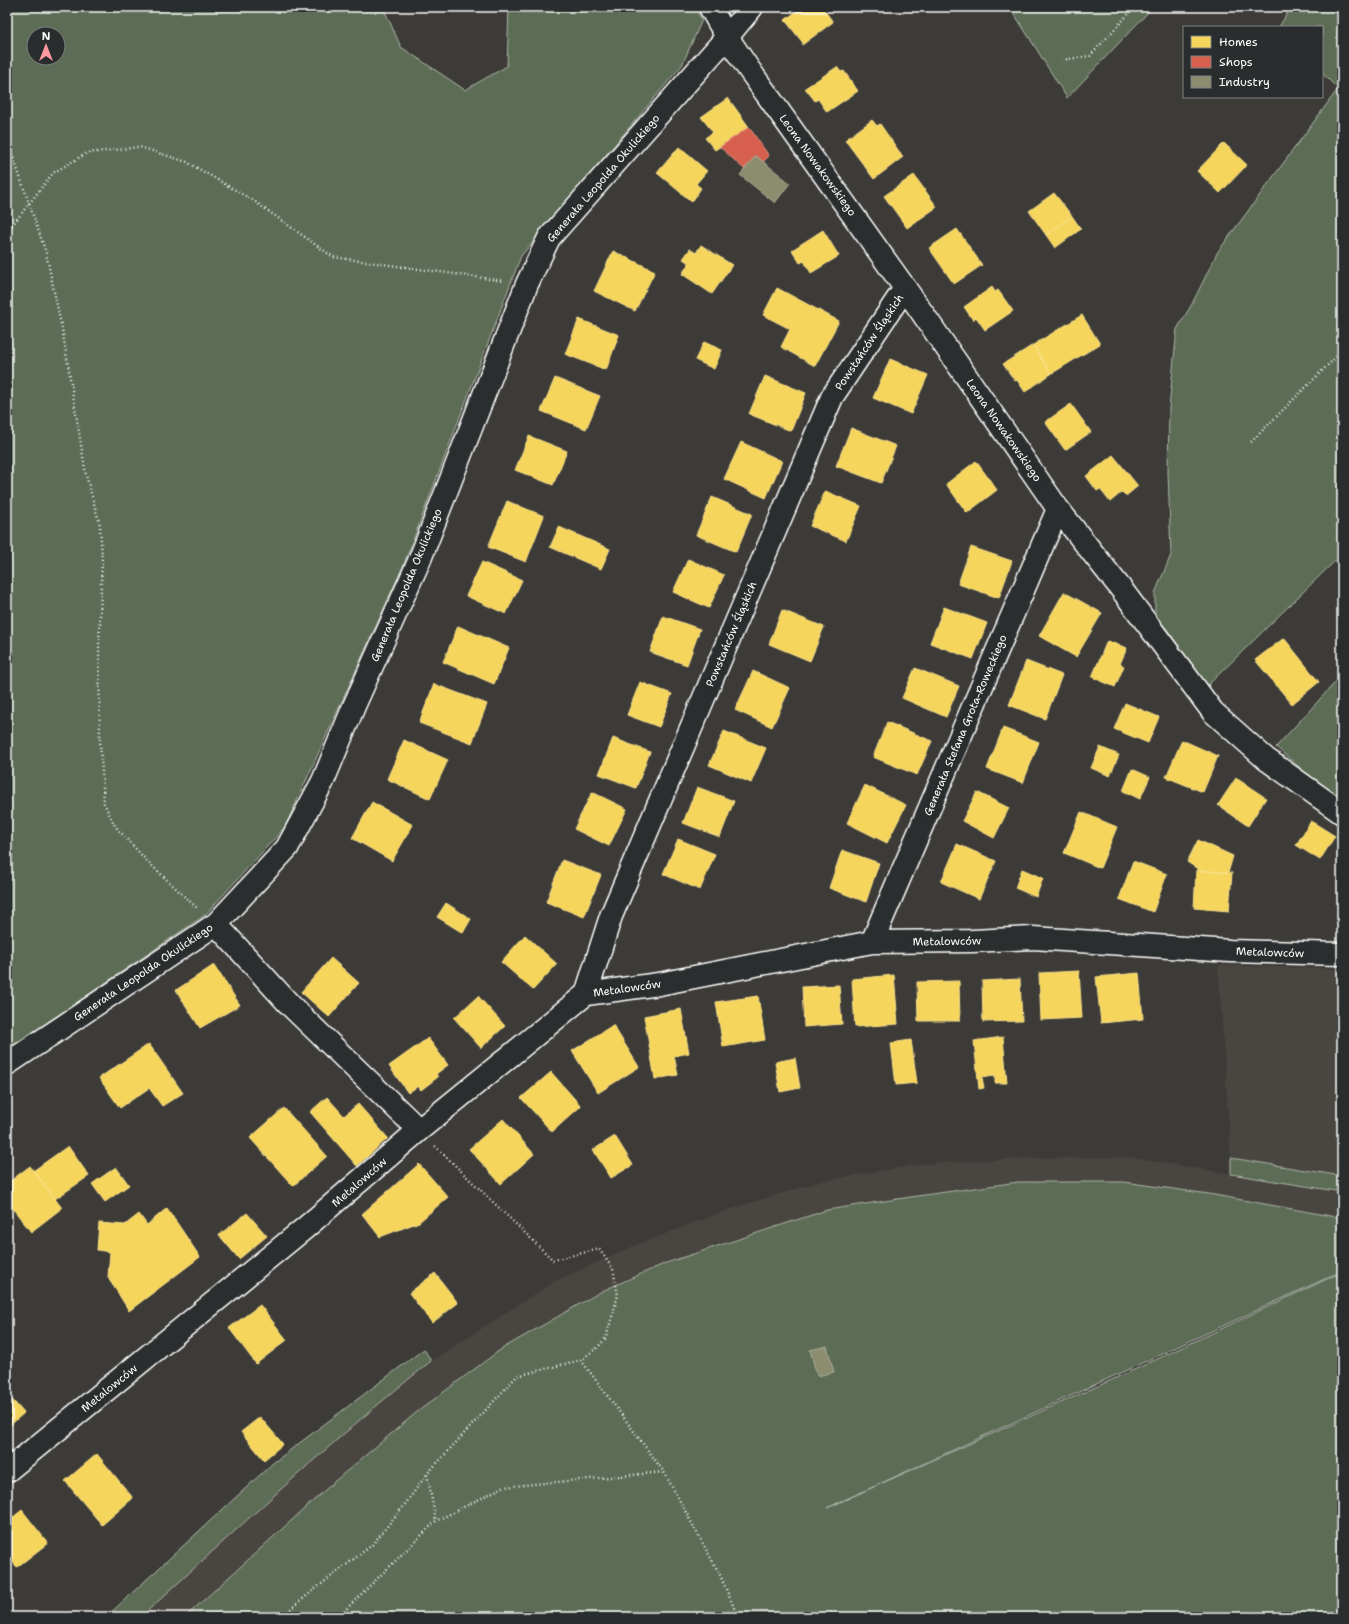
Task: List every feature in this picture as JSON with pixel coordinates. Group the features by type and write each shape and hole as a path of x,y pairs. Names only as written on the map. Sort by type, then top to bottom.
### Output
{"street":[{"name":"Leona Nowakowskiego","path":"710,7 727,37 906,288 1058,509 1122,590 1213,712 1266,759 1342,813"},
{"name":"Generała Leopolda Okulickiego","path":"7,1064 216,924 287,848 323,781 354,706 420,558 527,284 549,238 752,7"},
{"name":"Powstańców Śląskich","path":"586,994 611,916 832,397 906,288"},
{"name":"Generała Stefana Grota-Roweckiego","path":"872,942 1058,509"},
{"path":"216,924 290,1005 419,1130"},
{"name":"Metalowców","path":"7,1471 305,1228 419,1130 586,994 659,984 872,942 972,941 1033,938 1230,951 1342,954"}],"path":[{"path":"1062,60 1090,56 1135,7"},
{"path":"7,139 46,253 63,334 86,475 100,525 102,558 99,645 100,741 104,803 115,826 176,889 216,924"},
{"path":"7,232 28,203 54,173 87,153 140,147 187,162 254,202 333,257 527,284"},
{"path":"1251,442 1342,351"},
{"path":"282,1617 315,1588 372,1545 427,1474 518,1376 581,1360 598,1347 606,1338 618,1295 613,1269 599,1249 553,1260 419,1130"},
{"path":"581,1360 664,1472 720,1575 738,1617"},
{"path":"338,1617 436,1521 503,1488 664,1472"},
{"path":"427,1474 436,1521"}],"shaded area":[{"path":"1218,965 1342,969 1342,1176 1231,1158"},
{"path":"1127,1157 1342,1192 1342,1218 1209,1194 1124,1182 1018,1182 827,1210 766,1229 666,1263 602,1291 500,1350 417,1412 335,1481 185,1617 141,1617 371,1409 431,1361 555,1281 636,1245 733,1208 822,1181 921,1164 1034,1158"}],"green space":[{"path":"7,7 383,7 401,47 465,90 507,66 509,7 694,7 702,20 682,65 521,256 404,564 285,827 205,915 7,1050"},
{"path":"1010,7 1153,7 1067,98"},
{"path":"1291,7 1342,7 1342,554 1207,686 1166,628 1155,616 1155,593 1171,555 1168,472 1169,408 1177,329 1192,304 1217,253 1338,89 1323,74 1323,26 1280,26"},
{"path":"1342,675 1342,804 1276,747"},
{"path":"1231,1158 1342,1176 1342,1192 1231,1174"},
{"path":"1018,1182 1124,1182 1209,1194 1342,1218 1342,1271 827,1508 1138,1368 1342,1272 1342,1617 185,1617 335,1481 417,1412 500,1350 602,1291 666,1263 827,1210"},
{"path":"424,1349 431,1361 356,1423 141,1617 106,1617 273,1463"}],"building: Homes":[{"path":"802,7 807,7 808,9 811,7 822,7 833,22 802,45 803,43 785,20"},
{"path":"837,67 841,72 844,71 858,91 827,112 818,99 815,101 805,88"},
{"path":"728,98 749,127 715,150 705,138 713,132 701,117"},
{"path":"872,120 877,126 880,124 903,157 874,179 845,140"},
{"path":"1224,143 1247,165 1220,193 1197,171"},
{"path":"679,147 707,171 696,184 701,188 692,202 657,173"},
{"path":"914,175 937,207 907,228 884,196"},
{"path":"1054,193 1072,216 1046,235 1029,211"},
{"path":"1072,216 1081,229 1055,248 1046,235"},
{"path":"957,229 982,265 954,284 929,248"},
{"path":"823,230 839,256 811,273 804,261 800,263 792,250"},
{"path":"701,245 732,265 712,294 682,274 689,263 683,259 690,249 696,253"},
{"path":"613,251 655,271 635,311 594,291"},
{"path":"992,287 995,292 998,290 1013,311 985,330 976,317 973,320 964,307"},
{"path":"777,288 839,321 815,366 781,347 790,329 763,315"},
{"path":"1082,315 1100,344 1051,374 1033,345"},
{"path":"579,319 619,335 606,370 565,354"},
{"path":"704,342 722,350 714,369 695,360"},
{"path":"1033,345 1051,374 1025,392 1003,364"},
{"path":"890,359 928,375 911,414 873,398"},
{"path":"765,376 806,393 791,431 749,414"},
{"path":"555,378 600,396 586,429 541,411"},
{"path":"1071,404 1091,432 1065,450 1045,422"},
{"path":"851,428 896,446 881,483 836,466"},
{"path":"529,436 567,451 553,485 515,470"},
{"path":"741,442 782,461 766,498 724,479"},
{"path":"1113,455 1138,486 1126,496 1122,492 1110,502 1100,489 1097,491 1086,476"},
{"path":"976,461 997,490 967,513 946,484"},
{"path":"825,491 861,506 846,541 810,526"},
{"path":"712,497 752,514 736,552 696,535"},
{"path":"507,501 544,516 526,562 488,547"},
{"path":"559,527 610,549 601,569 550,547"},
{"path":"971,547 1012,561 999,598 958,584"},
{"path":"688,559 724,575 709,608 673,592"},
{"path":"482,562 522,580 506,614 466,596"},
{"path":"1064,592 1102,613 1076,657 1039,636"},
{"path":"944,607 987,623 973,659 930,643"},
{"path":"782,610 824,627 810,661 769,644"},
{"path":"663,616 700,629 687,665 650,652"},
{"path":"458,626 509,648 494,684 443,662"},
{"path":"1284,638 1319,682 1292,704 1255,660"},
{"path":"1107,641 1127,648 1120,664 1124,666 1115,687 1092,677"},
{"path":"1026,661 1062,675 1045,719 1009,705"},
{"path":"915,668 959,686 946,717 902,698"},
{"path":"753,671 790,688 772,727 735,710"},
{"path":"640,682 672,694 659,727 627,715"},
{"path":"434,684 487,704 472,743 419,723"},
{"path":"1125,703 1159,717 1148,743 1114,729"},
{"path":"887,722 932,741 917,775 873,757"},
{"path":"1003,728 1039,742 1023,783 987,769"},
{"path":"724,731 766,748 751,783 709,765"},
{"path":"613,738 650,752 636,788 599,774"},
{"path":"404,740 448,760 430,799 387,779"},
{"path":"1182,740 1218,756 1203,792 1166,777"},
{"path":"1100,747 1119,755 1110,776 1091,768"},
{"path":"1132,769 1150,777 1140,799 1123,791"},
{"path":"1236,778 1266,798 1248,826 1218,805"},
{"path":"865,785 906,805 887,843 847,823"},
{"path":"697,787 734,801 720,837 683,823"},
{"path":"592,792 627,809 609,846 574,829"},
{"path":"977,792 1009,808 994,838 962,821"},
{"path":"372,802 413,825 392,861 352,838"},
{"path":"1081,812 1117,827 1100,868 1064,853"},
{"path":"1311,821 1335,836 1320,860 1296,845"},
{"path":"678,839 715,854 700,890 663,874"},
{"path":"1198,840 1233,856 1228,873 1201,871 1187,862"},
{"path":"957,844 996,861 979,899 941,882"},
{"path":"842,850 879,863 866,902 829,888"},
{"path":"562,860 601,875 584,917 546,902"},
{"path":"1133,861 1167,874 1153,912 1119,899"},
{"path":"1022,869 1043,878 1036,897 1015,888"},
{"path":"1196,870 1232,873 1229,911 1194,908"},
{"path":"446,903 471,919 463,933 437,917"},
{"path":"525,935 557,964 533,990 501,962"},
{"path":"331,958 359,983 329,1017 301,992"},
{"path":"214,965 240,1005 200,1028 176,990"},
{"path":"1079,971 1082,1018 1041,1020 1039,973"},
{"path":"1139,973 1143,1019 1101,1023 1096,977"},
{"path":"894,975 898,1024 855,1027 852,979"},
{"path":"1020,979 1022,1021 983,1022 982,981"},
{"path":"959,981 960,1021 918,1021 917,982"},
{"path":"839,985 842,1024 804,1027 802,987"},
{"path":"478,996 505,1026 481,1048 454,1018"},
{"path":"758,996 765,1040 723,1047 716,1002"},
{"path":"681,1009 689,1053 674,1056 678,1075 655,1079 644,1016"},
{"path":"613,1025 639,1067 598,1093 572,1051"},
{"path":"1003,1037 1007,1083 995,1083 995,1075 982,1077 984,1088 979,1089 974,1041"},
{"path":"428,1038 448,1065 436,1074 438,1077 421,1090 418,1086 408,1093 389,1066"},
{"path":"911,1040 917,1083 896,1085 891,1043"},
{"path":"149,1044 183,1093 162,1106 149,1088 120,1108 99,1078"},
{"path":"795,1058 800,1088 780,1092 775,1062"},
{"path":"551,1072 581,1106 552,1132 521,1098"},
{"path":"327,1097 344,1116 358,1104 388,1138 357,1166 310,1112"},
{"path":"284,1108 327,1156 293,1186 250,1138"},
{"path":"503,1119 534,1154 501,1184 469,1149"},
{"path":"615,1136 633,1165 611,1178 593,1150"},
{"path":"68,1146 89,1176 55,1199 33,1171"},
{"path":"419,1164 448,1197 419,1222 380,1237 362,1214"},
{"path":"30,1166 62,1208 31,1232 7,1201 7,1180 9,1182"},
{"path":"116,1167 129,1185 105,1202 92,1184"},
{"path":"167,1208 200,1257 129,1311 108,1277 110,1252 97,1250 99,1223 125,1225 139,1214 147,1225"},
{"path":"247,1213 267,1236 239,1259 219,1235"},
{"path":"435,1273 458,1303 432,1323 409,1293"},
{"path":"260,1305 287,1340 256,1364 229,1328"},
{"path":"7,1394 24,1413 7,1428"},
{"path":"260,1417 283,1444 264,1460 241,1432"},
{"path":"97,1454 133,1498 102,1525 65,1481"},
{"path":"22,1510 48,1543 17,1567 7,1555 7,1522"}],"building: Shops":[{"path":"749,127 769,156 763,162 756,156 744,169 720,147"}],"building: Industry":[{"path":"756,156 790,183 775,203 740,175"},
{"path":"827,1346 834,1372 817,1376 810,1350"}]}
